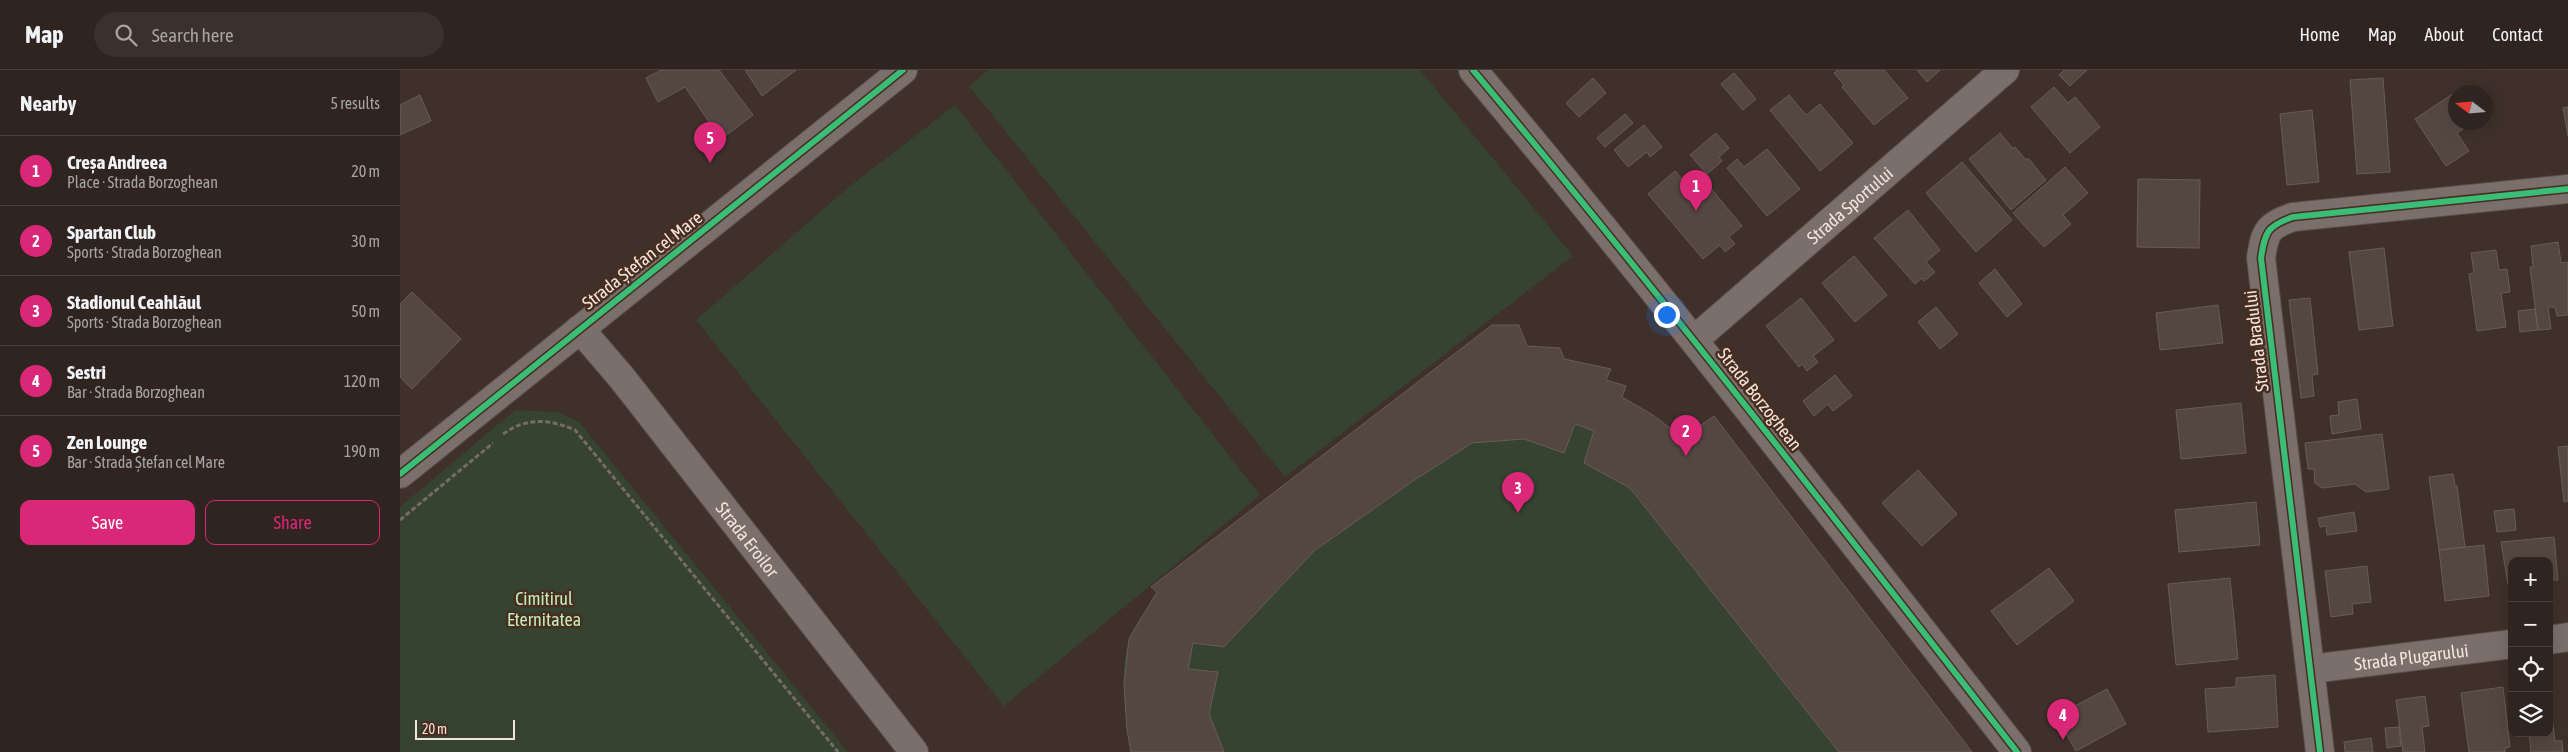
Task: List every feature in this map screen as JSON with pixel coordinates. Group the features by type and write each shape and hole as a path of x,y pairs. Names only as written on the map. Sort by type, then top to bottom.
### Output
{"street":[{"name":"Strada Ștefan cel Mare","path":"400,474 904,70"},
{"name":"Strada Borzoghean","path":"1473,70 1581,198 2017,752"},
{"name":"Strada Sportului","path":"1694,340 2005,70"},
{"name":"Strada Bradului","path":"2320,752 2261,258 2264,236 2275,223 2293,217 2568,189"},
{"name":"Strada Eroilor","path":"580,329 628,386 914,752"},
{"path":"2553,639 2568,637"},
{"name":"Strada Plugarului","path":"2311,669 2508,644"}],"path":[{"path":"400,520 506,432 525,422 544,420 574,430 838,752"}],"green space":[{"path":"988,70 1420,70 1573,256 1285,477 969,86"},
{"path":"955,105 1260,495 1004,706 696,320 849,187"},
{"path":"1492,325 1519,325 1527,346 1560,348 1564,359 1606,380 1626,386 1622,398 1653,415 1683,438 1714,416 1972,752 1131,752 1125,711 1124,665 1131,633 1157,593 1151,587"},
{"name":"Cimitirul Eternitatea","path":"515,410 558,412 579,422 848,752 400,752 400,507"}],"building":[{"path":"661,70 719,70 753,115 721,139 685,87 658,102 646,78"},
{"path":"745,70 796,70 762,96"},
{"path":"1838,70 1884,70 1908,98 1874,125 1842,87 1844,85 1834,73"},
{"path":"1917,70 1940,70 1927,82"},
{"path":"2064,70 2087,70 2070,86 2059,75"},
{"path":"1734,73 1756,99 1743,110 1721,84"},
{"path":"1593,78 1606,93 1579,117 1566,103"},
{"path":"2383,78 2390,172 2357,174 2350,80"},
{"path":"2054,87 2068,103 2075,97 2100,127 2070,153 2031,107"},
{"path":"420,95 431,121 400,135 400,105"},
{"path":"1789,95 1806,115 1820,104 1853,143 1820,171 1770,110"},
{"path":"2448,97 2448,130 2461,130 2457,133 2469,151 2446,166 2415,119"},
{"path":"2568,107 2568,136 2563,108"},
{"path":"2312,110 2319,182 2287,185 2280,114"},
{"path":"1625,114 1633,123 1605,147 1597,138"},
{"path":"1644,125 1662,147 1650,157 1647,152 1628,167 1614,150"},
{"path":"1716,133 1729,148 1719,157 1722,161 1707,174 1690,155"},
{"path":"2000,133 2013,149 2015,147 2026,160 2028,158 2046,180 2011,210 1969,159"},
{"path":"1767,149 1800,189 1767,216 1727,168 1737,159 1744,167"},
{"path":"1962,162 2012,220 1976,252 1926,193"},
{"path":"2065,167 2088,193 2063,215 2071,224 2044,247 2013,213"},
{"path":"1675,171 1696,195 1708,185 1742,226 1729,237 1735,244 1725,252 1720,245 1703,259 1648,194"},
{"path":"2138,179 2200,180 2199,248 2137,247"},
{"path":"1908,210 1940,250 1926,262 1935,272 1924,281 1922,278 1915,284 1874,238"},
{"path":"2558,242 2561,263 2568,262 2568,315 2557,316 2555,307 2548,307 2551,329 2538,330 2530,267 2533,267 2531,246"},
{"path":"2384,248 2393,326 2359,330 2349,252"},
{"path":"2496,250 2499,270 2507,269 2510,292 2501,293 2506,327 2477,331 2469,274 2474,273 2471,253"},
{"path":"1854,256 1887,295 1855,322 1822,283"},
{"path":"1995,269 2022,304 2007,317 1979,283"},
{"path":"412,292 461,339 412,389 400,377 400,304"},
{"path":"1801,298 1834,340 1813,356 1818,362 1807,371 1802,364 1799,367 1766,326"},
{"path":"2310,298 2318,374 2312,375 2314,396 2301,398 2289,300"},
{"path":"2218,305 2223,343 2160,350 2156,313"},
{"path":"1936,307 1958,334 1940,349 1918,322"},
{"path":"2535,309 2538,330 2520,332 2518,311"},
{"path":"1492,325 1519,325 1527,346 1560,348 1564,359 1611,369 1606,380 1626,386 1622,397 1653,415 1683,438 1714,416 1972,752 1839,752 1630,488 1584,463 1594,431 1575,424 1564,453 1524,439 1472,443 1413,481 1314,551 1224,647 1193,643 1188,669 1218,672 1209,714 1224,752 1131,752 1127,730 1124,683 1129,639 1157,592 1151,587"},
{"path":"1835,375 1852,396 1833,411 1828,404 1814,416 1803,401"},
{"path":"2357,399 2361,429 2332,434 2330,416 2339,415 2338,402"},
{"path":"2241,403 2246,453 2181,459 2176,410"},
{"path":"2382,434 2389,489 2366,492 2355,484 2322,488 2315,483 2314,469 2308,469 2305,443"},
{"path":"2568,446 2568,501 2564,502 2558,447"},
{"path":"1918,470 1957,514 1922,546 1882,503"},
{"path":"2453,474 2455,486 2457,486 2465,547 2439,550 2429,477"},
{"path":"2256,502 2260,545 2179,552 2175,510"},
{"path":"2514,509 2516,530 2497,532 2494,511"},
{"path":"2354,512 2357,531 2327,535 2326,526 2320,527 2318,518"},
{"path":"2554,537 2558,580 2553,580 2553,557 2508,557 2508,584 2501,542"},
{"path":"2484,545 2489,596 2445,601 2439,550"},
{"path":"2367,566 2371,602 2352,604 2353,614 2331,617 2325,571"},
{"path":"2049,568 2074,601 2017,645 1991,611"},
{"path":"2230,578 2238,659 2176,665 2168,584"},
{"path":"2275,675 2278,727 2208,732 2205,689 2236,687 2236,678"},
{"path":"2503,687 2510,747 2505,748 2505,752 2469,752 2461,693"},
{"path":"2107,689 2126,724 2076,751 2056,716"},
{"path":"2425,696 2429,726 2422,727 2425,752 2403,752 2396,700"},
{"path":"2553,724 2555,741 2562,741 2563,752 2531,752 2529,737 2553,737"},
{"path":"2399,727 2401,746 2387,748 2385,728"},
{"path":"2371,738 2373,752 2345,752 2344,742"}],"cycle path":[{"path":"400,474 903,70"},
{"path":"1473,70 1680,323 2017,752"},
{"path":"2320,752 2261,258 2266,236 2273,227 2293,217 2568,189"}],"place":[{"name":"Zen Lounge","path":"710,163"},
{"name":"Creșa Andreea","path":"1696,211"},
{"name":"Spartan Club","path":"1686,456"},
{"name":"Stadionul Ceahlăul","path":"1518,513"},
{"name":"Sestri","path":"2063,740"}]}
